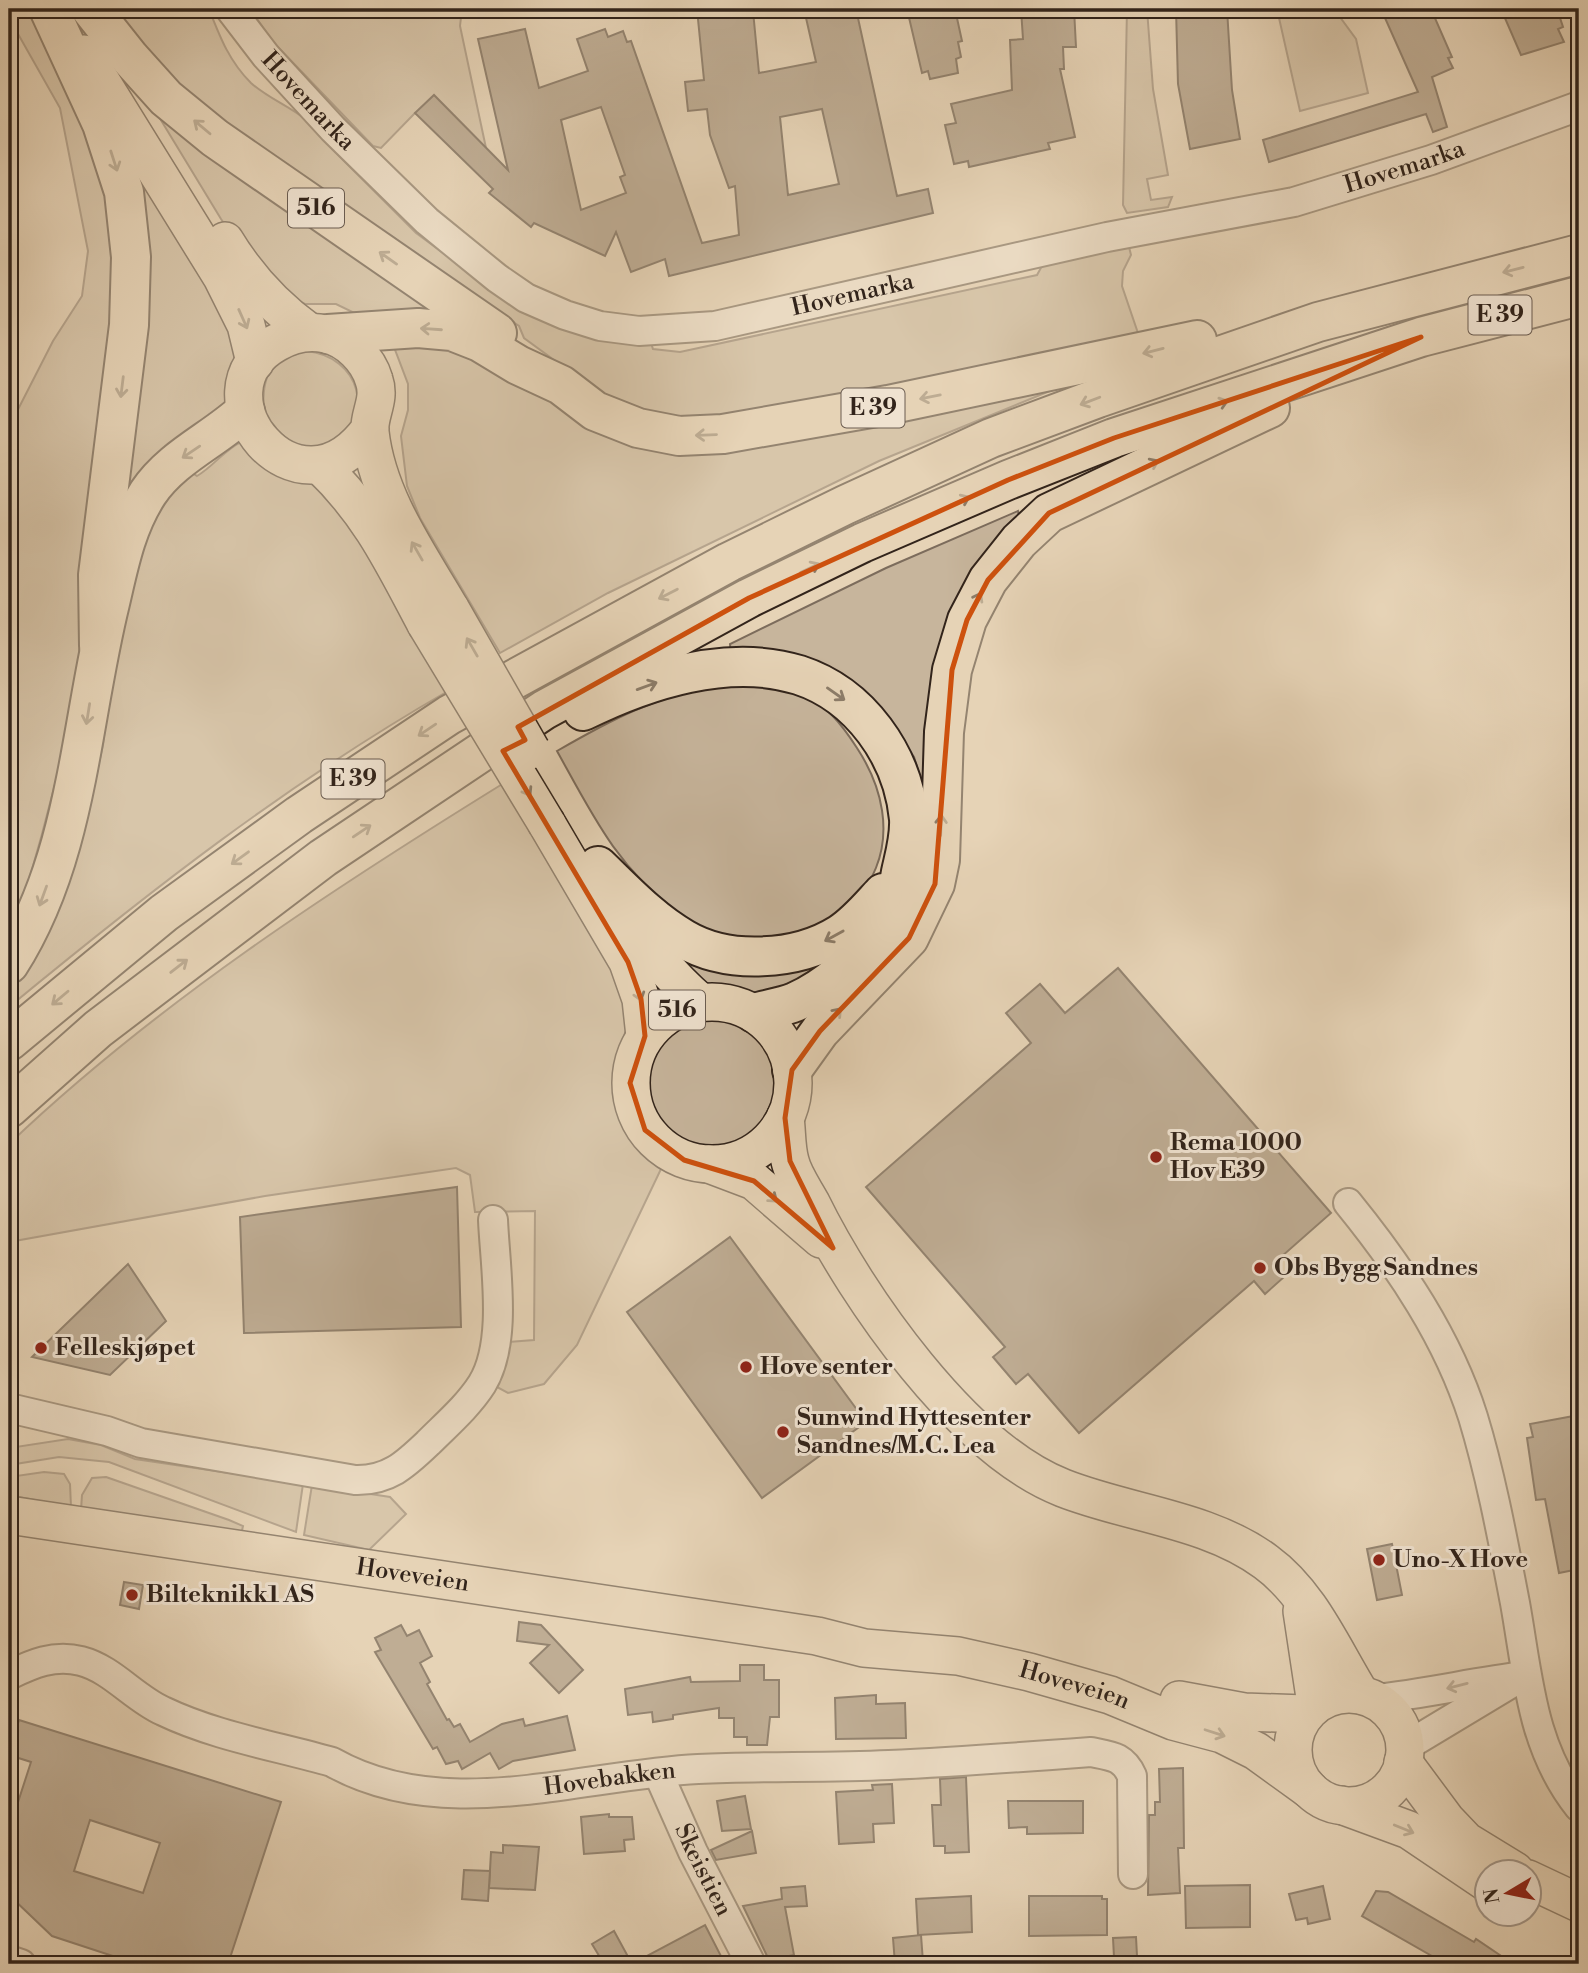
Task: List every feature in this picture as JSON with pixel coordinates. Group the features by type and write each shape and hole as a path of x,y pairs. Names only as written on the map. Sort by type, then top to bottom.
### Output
{"highway":[{"path":"49,9 102,124 124,192 131,257 129,325 98,575 99,646"},
{"name":"516","path":"91,9 166,98 215,138 533,358 561,385"},
{"name":"E 39","path":"9,1041 164,913 299,815 449,715 729,562 991,438 1318,322 1579,254"},
{"name":"E 39","path":"318,333 418,328 452,331 480,342 561,385 595,411 638,428 679,436 723,434 888,405 1150,352 1218,334 1314,303 1434,290"},
{"name":"E 39","path":"9,1108 98,1029 323,858 544,710 749,598 862,543 1114,438 1421,337 1579,296"},
{"name":"E 39","path":"792,1070 820,1031 909,938 923,913 940,860 944,733 952,670 972,610 988,580 1019,541 1049,513 1421,337"},
{"path":"9,964 41,904 65,831 82,752 99,646 126,534 149,492 174,464 225,430 245,411"},
{"name":"E 39","path":"430,786 598,704 670,677 718,669 774,670 796,674 832,690 868,721 884,744 898,774 909,819 908,843 896,905 881,931 858,956 810,994 794,1003 754,1013"},
{"path":"598,866 639,906 685,940 717,952 751,956 799,951 839,934 859,919 901,873"}],"main road":[{"path":"56,9 222,277 246,325 255,362"},
{"name":"516","path":"83,9 241,267 276,308 318,333 345,342 364,359 375,381 377,405 370,429 381,478 438,617"},
{"path":"318,333 288,336 270,346 255,362 245,385 245,411 254,435 271,453 294,464 320,465 349,453 370,429"},
{"name":"516","path":"320,465 349,494 438,617 557,818 628,962 641,999 645,1036"},
{"name":"516","path":"557,818 598,866 647,948 667,974 700,1002"},
{"name":"516","path":"700,1002 728,1003 754,1013 772,1028 785,1047 792,1070 793,1095 785,1118 760,1149 733,1161 709,1164 684,1160 663,1148 646,1130 634,1108 630,1083 634,1059 645,1036 670,1014 700,1002"},
{"path":"785,1118 790,1161 833,1248 914,1362 948,1403 1013,1461 1061,1488 1228,1539 1266,1561 1299,1593 1367,1697 1395,1719 1404,1754 1446,1820 1466,1841 1492,1857"},
{"path":"709,1164 754,1181 833,1248"},
{"name":"Hoveveien","path":"9,1515 817,1636 864,1648 958,1656 1029,1672 1110,1695 1172,1721 1222,1734 1256,1751 1326,1798 1409,1830 1472,1871"},
{"path":"1299,1593 1311,1709"},
{"name":"Hoveveien","path":"817,1636 867,1630 929,1631 1038,1652 1172,1699 1244,1712 1311,1709"},
{"path":"1367,1697 1331,1697 1311,1709 1293,1744 1294,1761 1300,1777 1326,1798 1358,1805 1374,1800 1388,1790 1404,1754"},
{"path":"1542,1886 1579,1903"},
{"path":"1542,1912 1579,1929"}],"street":[{"name":"Hovemarka","path":"230,9 266,56 333,129 427,221 497,278 526,298 565,315 600,326 639,331 715,326 1107,237 1294,202 1431,160 1579,106"},
{"path":"1348,1203 1414,1293 1454,1366 1473,1418 1515,1604 1525,1676 1541,1742 1555,1772 1579,1807"},
{"path":"9,1408 107,1431 141,1443 355,1480 374,1481 388,1476 405,1465 451,1420 484,1381 493,1357 497,1323 493,1220"},
{"name":"Hovebakken","path":"9,1675 48,1659 81,1661 99,1668 160,1710 193,1724 332,1762 353,1773 417,1790 470,1793 695,1769 888,1765 1091,1752 1117,1756 1126,1764 1132,1776 1133,1874"},
{"path":"1367,1697 1425,1694 1472,1682 1525,1676"},
{"path":"1404,1754 1525,1676"},
{"name":"Skeistien","path":"658,1773 699,1864 751,1964"},
{"path":"9,1960 21,1964"}],"highlighted area":[{"path":"1421,337 1049,513 988,580 967,620 952,670 935,884 909,938 820,1031 792,1070 785,1118 790,1161 833,1248 754,1181 684,1160 645,1130 630,1083 645,1036 641,999 628,962 503,751 525,740 518,727 749,598 1008,480 1114,438"}],"shaded area":[{"path":"9,9 31,9 81,107 110,214 115,262 95,510 77,675 62,757 42,834 22,905 9,929 9,427 53,341 82,296 88,251 60,108 9,18"},
{"path":"109,9 209,9 221,39 243,75 260,90 311,124 326,143 416,233 472,274 651,343 653,349 680,352 1037,275 1043,264 1128,243 1131,255 1123,271 1122,286 1141,342 703,423 627,407 591,387 524,338 519,326 390,235 382,240 165,77"},
{"path":"250,9 462,9 460,26 486,148 415,113 381,148 373,146 274,43"},
{"path":"1127,9 1147,9 1153,89 1168,175 1147,179 1151,200 1172,197 1168,207 1127,213 1123,205"},
{"path":"1277,9 1334,9 1356,39 1368,93 1300,111"},
{"path":"156,112 438,305 437,319 377,324 336,304 305,304 281,292 257,271 221,219"},
{"path":"122,134 239,339 233,395 216,415 120,498"},
{"path":"435,341 636,440 1047,383 1050,391 879,461 608,593 500,653 420,518 407,486 401,436 408,410 408,384 394,347"},
{"path":"306,351 325,355 339,364 350,376 356,389 357,404 354,419 344,433 329,445 297,448 264,418 264,393 268,374 274,367 292,355"},
{"path":"241,442 263,462 301,476 339,505 448,691 389,726 276,801 168,880 9,1007 9,985 31,949 76,854 103,745 118,616 157,500 191,472 197,476"},
{"path":"1018,511 1021,524 991,555 926,796 914,757 881,710 731,656 730,644 886,568"},
{"path":"718,685 789,688 816,701 845,730 874,780 882,811 883,840 876,868 862,892 841,913 813,928 778,938 749,941 719,938 694,927 655,894 621,858 557,751 634,710 673,696"},
{"path":"504,783 616,971 628,1023 618,1056 613,1096 622,1125 637,1148 661,1169 577,1345 544,1384 508,1393 495,1386 508,1342 534,1340 535,1211 475,1212 470,1175 456,1168 265,1196 9,1242 9,1144 124,1043 185,996 310,907"},
{"path":"649,927 825,955 831,966 764,997 711,985 680,972"},
{"path":"712,1015 738,1020 761,1035 776,1058 781,1084 776,1110 761,1133 738,1148 712,1153 686,1148 663,1133 648,1110 643,1084 648,1058 663,1035 686,1020"},
{"path":"68,1439 101,1445 135,1459 303,1484 296,1532 109,1462 59,1457 9,1465 9,1448"},
{"path":"44,1472 64,1474 70,1484 71,1507 9,1495 9,1477"},
{"path":"106,1477 243,1526 241,1535 81,1510 82,1495 92,1478"},
{"path":"312,1485 390,1497 406,1514 369,1550 304,1535"}],"building":[{"path":"697,9 753,11 759,73 816,62 804,9 856,9 897,196 928,189 933,213 669,276 665,259 631,272 616,232 605,256 534,223 531,227 489,193 493,189 415,113 434,95 508,170 478,39 525,29 539,88 588,71 577,39 605,29 608,37 623,31 627,42 631,41 702,243 739,235 735,186 729,188 710,135 707,109 688,111 685,82 704,80","holes":["601,107 625,175 620,177 626,193 581,210 561,120","822,109 839,184 788,195 780,117"]},
{"path":"907,9 955,9 962,41 958,42 961,57 956,59 958,73 930,79 928,71 922,73"},
{"path":"1021,9 1074,9 1076,47 1063,47 1064,69 1060,69 1075,137 1048,143 1050,149 969,167 968,161 954,164 945,125 956,123 951,104 1012,90 1010,40 1023,39"},
{"path":"1176,9 1227,9 1232,90 1240,139 1190,149 1178,84"},
{"path":"1381,9 1431,9 1452,57 1448,58 1453,68 1432,77 1447,127 1433,132 1426,114 1269,162 1263,140 1418,92"},
{"path":"1501,9 1557,9 1563,27 1558,29 1564,42 1521,55"},
{"path":"1118,968 1331,1213 1273,1264 1284,1277 1265,1294 1254,1281 1079,1433 1028,1374 1016,1384 993,1357 1005,1347 866,1187 1031,1043 1006,1013 1040,984 1065,1013"},
{"path":"457,1187 461,1327 244,1333 240,1217"},
{"name":"Hove senter","path":"730,1237 866,1422 762,1498 627,1312"},
{"path":"128,1264 166,1321 110,1375 32,1357"},
{"path":"1579,1415 1579,1569 1559,1573 1545,1499 1536,1500 1527,1438 1533,1437 1530,1424"},
{"path":"1392,1544 1402,1595 1377,1600 1367,1549"},
{"name":"Bilteknikk1 AS","path":"124,1582 143,1585 139,1609 120,1605"},
{"path":"519,1622 541,1625 583,1670 559,1693 530,1663 549,1645 517,1641"},
{"path":"401,1625 407,1636 419,1630 432,1656 420,1663 430,1682 427,1684 447,1720 449,1719 454,1727 460,1724 470,1742 502,1724 523,1719 525,1726 567,1716 575,1750 513,1761 499,1769 490,1753 462,1769 458,1761 446,1764 437,1747 433,1749 375,1652 381,1650 375,1638"},
{"path":"740,1665 764,1665 764,1680 779,1680 779,1717 770,1717 767,1745 747,1745 747,1737 734,1737 734,1718 719,1718 719,1708 673,1715 673,1719 653,1722 652,1712 628,1715 625,1689 690,1677 691,1682 740,1681"},
{"path":"876,1695 876,1704 905,1703 906,1738 836,1739 835,1698"},
{"path":"19,1720 281,1802 228,1964 137,1964 52,1936 9,1895 9,1830 31,1762 9,1755","holes":["90,1820 160,1843 143,1893 74,1871"]},
{"path":"1183,1768 1184,1848 1178,1848 1180,1893 1148,1895 1149,1815 1155,1815 1155,1802 1160,1802 1159,1769"},
{"path":"966,1777 969,1852 945,1853 945,1846 934,1846 932,1805 941,1805 940,1779"},
{"path":"892,1784 894,1823 873,1824 874,1842 839,1844 836,1792 873,1790 872,1785"},
{"path":"745,1796 751,1829 722,1831 717,1801"},
{"path":"1008,1801 1083,1801 1083,1833 1027,1834 1027,1827 1009,1828"},
{"path":"609,1814 609,1817 632,1817 634,1839 624,1840 625,1851 584,1854 581,1817"},
{"path":"752,1831 756,1853 716,1860 711,1850"},
{"path":"503,1845 539,1847 535,1890 489,1888 491,1852 503,1853"},
{"path":"464,1870 490,1871 488,1901 462,1899"},
{"path":"1250,1885 1250,1927 1186,1928 1185,1886"},
{"path":"805,1886 807,1906 785,1907 794,1955 769,1960 743,1906 782,1899 781,1888"},
{"path":"1323,1886 1330,1919 1308,1924 1307,1918 1296,1920 1289,1894"},
{"path":"1376,1891 1388,1892 1474,1942 1476,1939 1513,1964 1446,1964 1362,1916"},
{"path":"971,1896 972,1932 918,1935 916,1899"},
{"path":"1029,1896 1102,1896 1102,1899 1107,1899 1107,1935 1029,1936"},
{"path":"705,1925 725,1964 632,1964"},
{"path":"614,1931 632,1964 604,1964 592,1944"},
{"path":"921,1935 923,1962 895,1964 893,1938"},
{"path":"1136,1937 1137,1956 1114,1957 1113,1938"}],"place":[{"name":"Rema 1000 Hov E39","path":"1156,1157"},
{"name":"Obs Bygg Sandnes","path":"1260,1268"},
{"name":"Felleskjøpet","path":"41,1348"},
{"name":"Hove senter","path":"746,1367"},
{"name":"Sunwind Hyttesenter Sandnes/M.C. Lea","path":"783,1432"},
{"name":"Uno-X Hove","path":"1379,1560"},
{"name":"Bilteknikk1 AS","path":"132,1595"}]}
